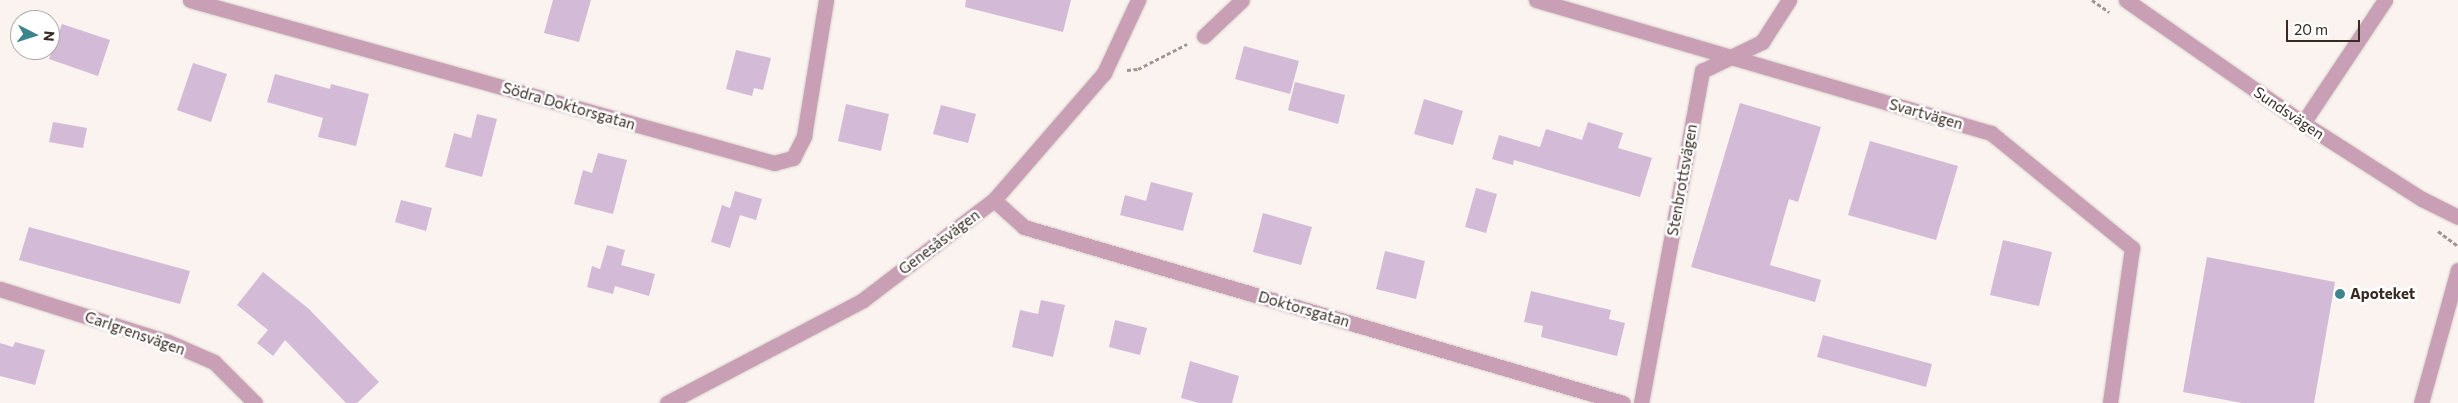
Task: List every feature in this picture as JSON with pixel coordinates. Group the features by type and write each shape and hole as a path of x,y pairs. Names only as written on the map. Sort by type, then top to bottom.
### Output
{"street":[{"name":"Södra Doktorsgatan","path":"190,0 774,163 793,158 804,136 826,0"},
{"name":"Genesåsvägen","path":"667,403 863,300 994,200 1104,73 1138,0"},
{"path":"1204,36 1242,0"},
{"name":"Svartvägen","path":"1536,0 1991,133 2132,248 2110,403"},
{"name":"Stenbrottsvägen","path":"1641,403 1702,71 1729,56 1762,42 1788,0"},
{"name":"Sundsvägen","path":"2126,0 2303,123 2422,199 2458,217"},
{"path":"2303,123 2384,0"},
{"name":"Doktorsgatan","path":"994,200 1024,226 1623,403"},
{"path":"2421,403 2458,270"},
{"name":"Carlgrensvägen","path":"0,289 168,342 214,362 255,403"}],"path":[{"path":"1104,73 1138,69 1204,36"}],"building":[{"path":"553,0 591,0 579,42 544,33"},
{"path":"966,0 1071,0 1063,32 965,7"},
{"path":"62,24 110,40 98,76 52,60 60,60 60,29"},
{"path":"1244,46 1299,61 1290,94 1235,79"},
{"path":"736,50 771,58 763,90 754,88 752,96 726,89"},
{"path":"193,63 227,74 211,122 177,110"},
{"path":"275,74 330,89 331,84 369,94 356,146 318,137 323,118 267,102"},
{"path":"1295,82 1345,95 1338,124 1288,110"},
{"path":"1424,99 1463,111 1453,145 1414,134"},
{"path":"1740,103 1821,127 1798,202 1789,199 1770,265 1821,280 1815,302 1691,267"},
{"path":"846,104 889,114 881,151 838,141"},
{"path":"941,105 976,114 968,143 933,134"},
{"path":"477,114 497,119 482,177 445,167 454,133 471,138"},
{"path":"53,122 87,128 83,148 49,142"},
{"path":"1588,122 1623,133 1618,148 1652,158 1640,197 1514,160 1513,165 1492,159 1499,135 1540,147 1546,129 1582,140"},
{"path":"1870,141 1958,166 1936,240 1848,215"},
{"path":"598,153 627,160 613,214 574,204 583,170 592,173"},
{"path":"1151,182 1193,193 1183,231 1120,215 1125,195 1146,201"},
{"path":"1476,188 1497,194 1486,233 1465,227"},
{"path":"735,191 762,199 756,220 740,215 730,248 711,242 722,205 730,208"},
{"path":"401,200 432,208 426,231 395,222"},
{"path":"1263,213 1312,227 1301,265 1253,252"},
{"path":"29,227 190,271 180,304 19,260"},
{"path":"2003,240 2052,252 2039,306 1990,295"},
{"path":"607,245 625,250 621,265 655,274 649,296 615,286 613,294 587,287 592,266 600,269"},
{"path":"1385,251 1425,261 1416,299 1376,289"},
{"path":"2207,257 2335,282 2314,403 2242,403 2183,392"},
{"path":"263,272 309,309 379,382 357,403 346,403 285,340 273,356 257,343 268,330 237,305"},
{"path":"1531,291 1611,310 1609,319 1625,323 1617,356 1541,337 1543,326 1524,322"},
{"path":"1041,300 1065,305 1053,357 1012,347 1020,310 1038,314"},
{"path":"1115,320 1147,328 1140,355 1109,347"},
{"path":"1823,335 1932,364 1926,387 1817,357"},
{"path":"15,342 45,350 35,385 0,376 0,343 13,347"},
{"path":"1190,361 1239,376 1232,403 1199,403 1181,398"}],"place":[{"name":"Apoteket","path":"2340,294"}]}
